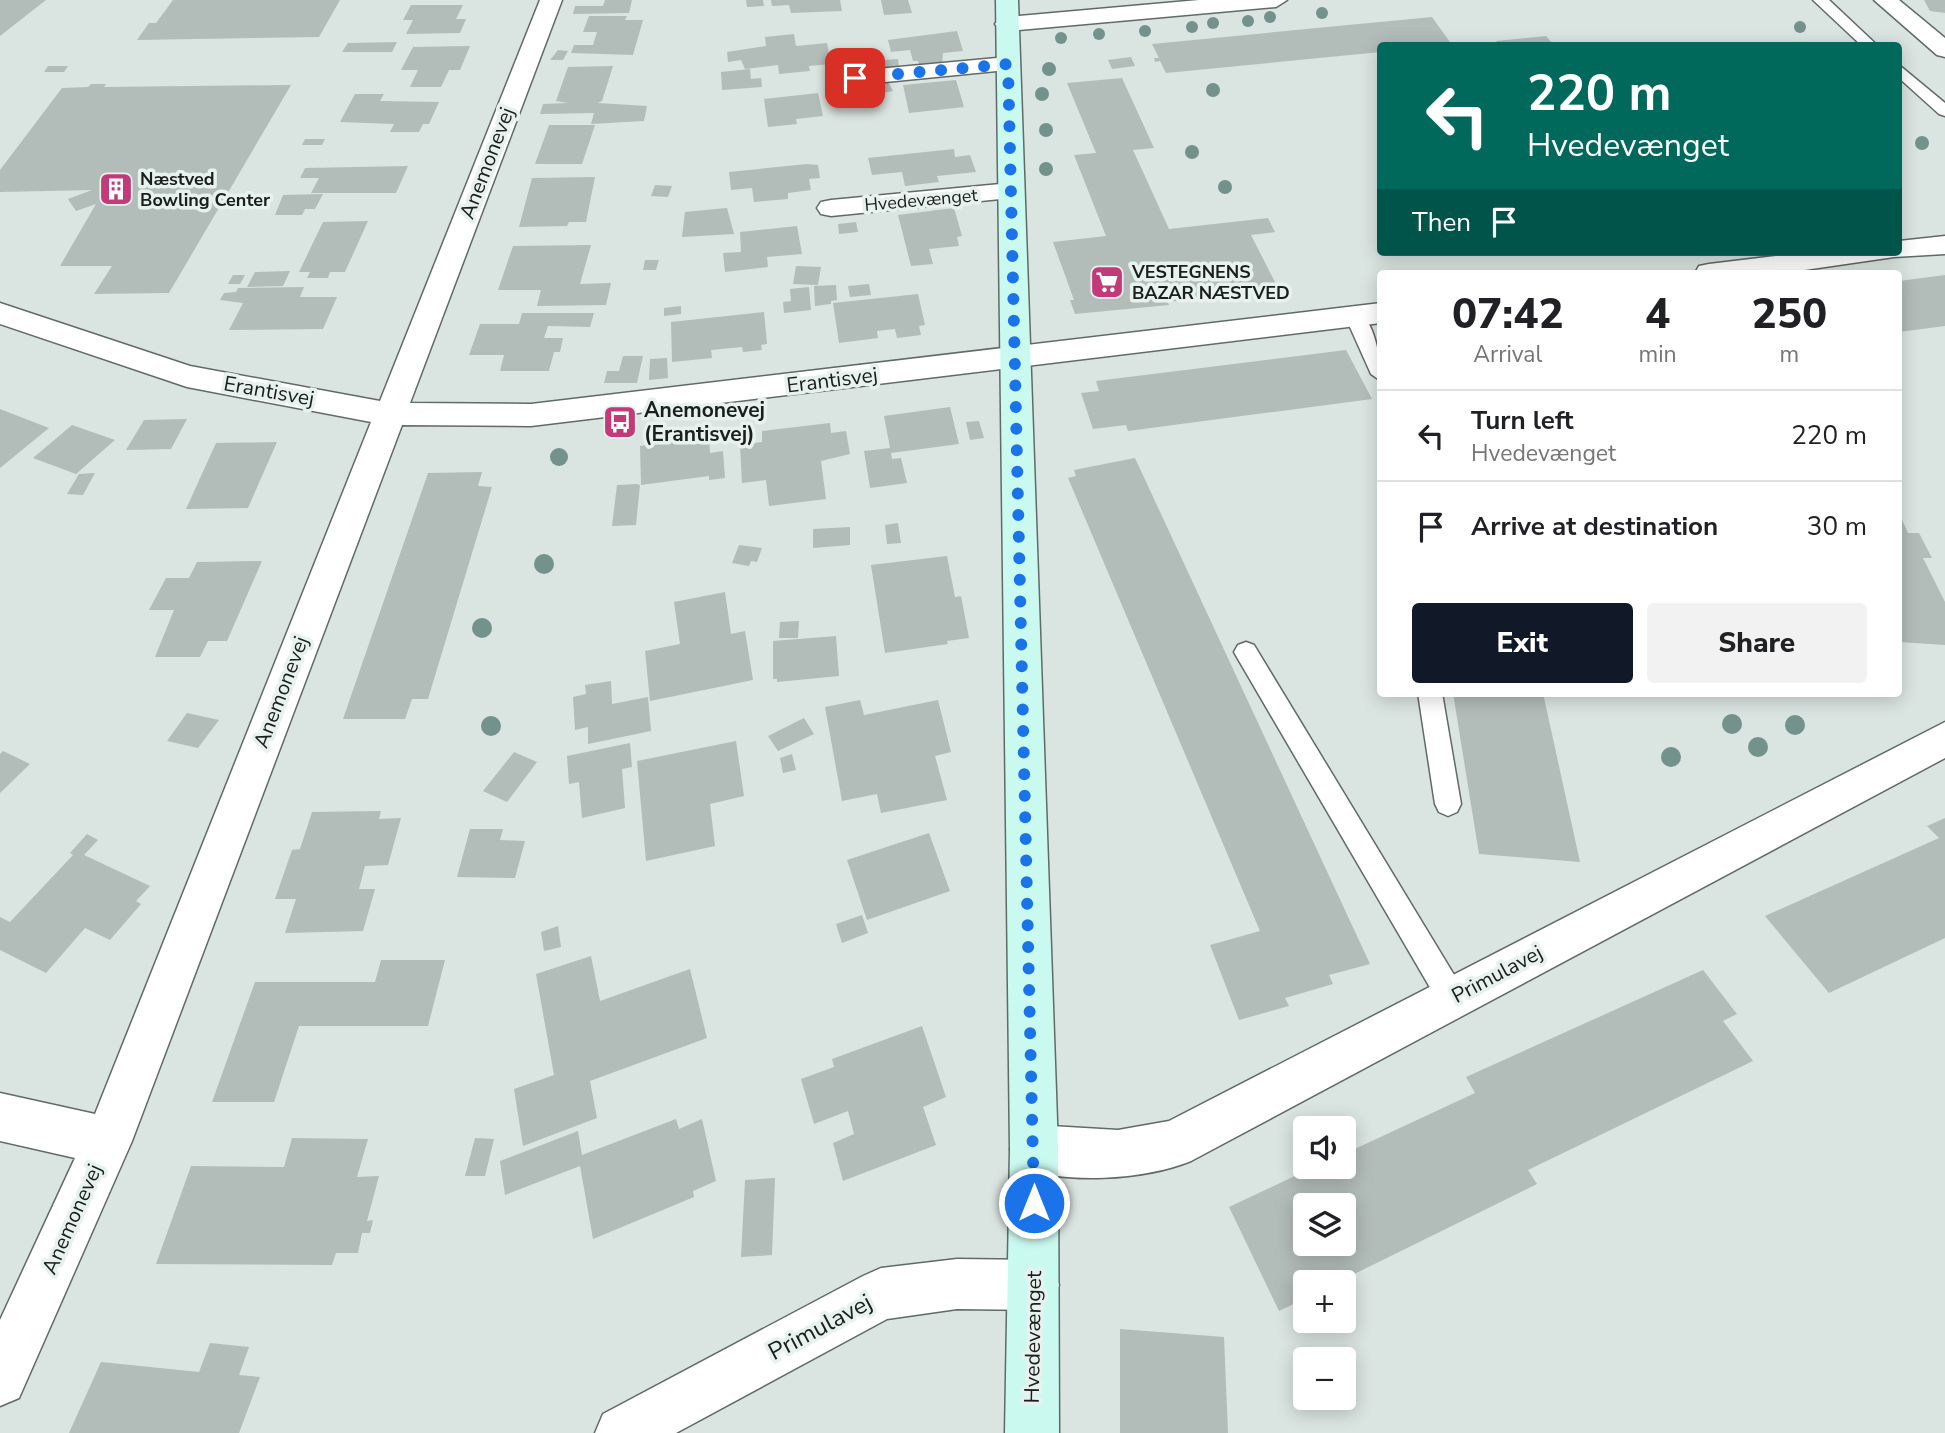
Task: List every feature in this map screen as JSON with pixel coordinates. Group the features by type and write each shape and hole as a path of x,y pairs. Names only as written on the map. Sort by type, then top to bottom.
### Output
{"street":[{"name":"Anemonevej","path":"0,1379 108,1141 551,0"},
{"path":"1007,12 1276,0"},
{"path":"1885,0 1945,50"},
{"name":"Hvedevænget","path":"1007,12 1034,1149 1032,1433"},
{"path":"855,78 1008,64"},
{"name":"Hvedevænget","path":"831,208 1011,191"},
{"path":"1902,250 1945,245"},
{"path":"1734,270 1850,256"},
{"name":"Erantisvej","path":"0,313 187,376 389,414 531,415 1367,314"},
{"name":"Primulavej","path":"1034,1149 1118,1153 1174,1144 1945,739"},
{"path":"0,1117 8,1121 108,1141"},
{"name":"Primulavej","path":"622,1433 881,1294 957,1284 1034,1285"}],"lane":[{"path":"1820,0 1867,42"},
{"path":"1902,73 1945,111"},
{"path":"1367,314 1377,357"},
{"path":"1246,652 1452,998"},
{"path":"1431,697 1448,804"}],"building":[{"path":"0,0 46,0 0,36"},
{"path":"173,0 340,0 319,37 137,40 149,23 156,23"},
{"path":"605,0 632,0 629,13 573,14 575,6 603,6"},
{"path":"746,0 763,0 764,6 747,7"},
{"path":"771,0 840,0 842,11 791,13 789,5 772,6"},
{"path":"881,0 908,0 912,13 884,15"},
{"path":"1924,0 1945,0 1945,13 1930,11"},
{"path":"411,5 463,5 456,19 466,19 460,33 406,34 413,20 403,20"},
{"path":"589,16 627,16 625,20 643,20 633,55 571,53 574,45 593,45 597,32 583,32"},
{"path":"1432,17 1450,42 1377,42 1377,52 1166,73 1160,61 1155,62 1154,58 1159,58 1152,44"},
{"path":"957,31 963,51 943,53 942,65 920,67 918,61 913,61 910,50 891,52 888,40"},
{"path":"794,34 796,46 827,43 831,64 809,66 810,71 779,74 778,65 745,69 741,60 728,62 727,52 766,46 765,37"},
{"path":"1546,36 1551,42 1497,42"},
{"path":"397,42 392,52 342,52 348,43"},
{"path":"470,46 460,70 449,70 441,87 410,87 418,70 401,70 413,47"},
{"path":"558,50 568,51 563,60 550,60"},
{"path":"1131,57 1135,66 1112,69 1108,60"},
{"path":"898,59 899,68 854,69 854,62"},
{"path":"48,66 68,66 64,72 44,72"},
{"path":"613,66 602,101 598,103 647,106 644,121 591,124 594,113 540,114 543,104 568,103 556,101 568,67"},
{"path":"750,69 751,79 761,78 762,87 722,90 721,72"},
{"path":"1122,78 1154,148 1133,150 1169,229 1268,218 1275,232 1251,235 1278,288 1168,302 1169,305 1075,314 1070,300 1074,300 1053,242 1106,236 1074,155 1096,153 1067,83"},
{"path":"887,80 893,91 868,96 862,85"},
{"path":"956,80 964,107 909,113 903,85"},
{"name":"Næstved Bowling Center","path":"91,84 106,84 104,87 291,85 169,293 94,294 112,266 60,266 96,204 76,211 68,199 92,190 0,192 0,170 62,88 88,87"},
{"path":"818,93 823,116 796,119 797,124 768,127 764,99"},
{"path":"355,94 384,94 380,101 439,102 429,124 423,124 419,132 390,132 394,124 340,122"},
{"path":"549,125 595,125 582,164 535,164"},
{"path":"305,139 325,139 322,145 302,145"},
{"path":"954,149 955,157 970,155 976,172 937,176 939,182 905,186 902,172 872,175 868,158"},
{"path":"818,165 820,178 809,179 811,190 788,193 788,199 754,202 752,188 731,190 729,172"},
{"path":"408,166 396,193 311,193 319,178 300,178 305,168"},
{"path":"595,177 586,222 569,222 567,226 519,227 532,178"},
{"path":"655,185 672,186 668,197 651,196"},
{"path":"323,194 315,209 305,209 302,215 275,215 283,195"},
{"path":"727,208 734,234 682,237 685,212"},
{"path":"954,208 962,236 957,237 959,246 929,249 933,264 911,266 898,215"},
{"path":"368,221 345,272 330,272 328,278 307,278 310,272 299,272 323,222"},
{"path":"856,222 858,232 839,234 838,224"},
{"path":"797,226 802,254 767,257 768,267 725,272 723,253 741,252 740,232"},
{"path":"591,245 580,284 611,283 606,305 537,306 541,290 498,290 513,246"},
{"path":"645,260 659,260 656,270 643,270"},
{"path":"796,266 821,267 818,285 793,284"},
{"path":"290,271 283,286 247,287 255,272"},
{"path":"233,275 245,275 240,284 228,284"},
{"path":"1945,275 1945,326 1902,332 1902,281"},
{"path":"869,284 871,295 850,297 848,286"},
{"path":"836,285 837,300 831,301 831,304 815,306 814,286"},
{"path":"304,287 300,297 337,297 323,329 229,330 243,303 220,300 224,293 236,292 238,288"},
{"path":"809,287 811,310 784,313 783,302 791,301 790,289"},
{"path":"918,294 925,325 919,326 921,335 897,338 895,329 877,331 878,338 839,343 833,303"},
{"path":"681,306 681,314 664,316 664,308"},
{"path":"764,312 767,344 761,345 762,350 743,352 742,347 711,350 712,358 672,362 671,322"},
{"path":"522,313 594,313 590,327 548,326 544,338 563,338 560,352 554,352 549,371 500,371 504,355 469,355 480,324 519,324"},
{"path":"1346,350 1372,399 1128,431 1126,425 1093,429 1081,393 1099,391 1096,381"},
{"path":"623,356 643,356 637,383 604,383 607,371 619,371"},
{"path":"667,358 668,378 649,380 650,359"},
{"path":"950,407 959,444 891,453 892,459 901,458 907,483 870,488 864,451 890,448 884,416"},
{"path":"0,409 49,428 0,468"},
{"path":"187,419 171,449 126,450 144,420"},
{"path":"979,421 984,438 970,440 966,422"},
{"path":"830,423 831,433 846,431 850,454 821,461 826,499 769,506 766,480 742,483 740,445 762,442 762,431"},
{"path":"72,425 115,440 76,474 33,458"},
{"path":"709,437 710,453 723,451 725,478 709,480 709,476 641,485 640,446"},
{"path":"277,442 248,508 186,509 216,443"},
{"path":"1135,458 1370,964 1329,975 1333,984 1285,998 1289,1006 1239,1020 1210,945 1260,931 1068,478 1076,476 1074,470"},
{"path":"482,472 478,486 492,487 428,699 412,699 405,719 343,719 428,473"},
{"path":"95,473 83,495 67,494 79,474"},
{"path":"617,485 640,485 636,525 612,526"},
{"path":"1902,520 1908,533 1919,533 1932,558 1923,558 1945,602 1945,645 1902,642"},
{"path":"898,523 901,543 887,544 885,525"},
{"path":"850,527 850,545 813,548 813,529"},
{"path":"739,545 762,548 757,562 751,561 749,566 732,563"},
{"path":"947,556 955,597 961,596 969,638 947,641 948,644 885,653 871,565"},
{"path":"262,561 227,641 208,641 200,657 155,657 174,610 149,610 166,578 189,578 197,562"},
{"path":"725,592 731,634 745,631 753,680 650,701 645,651 680,644 674,602"},
{"path":"799,621 798,638 779,638 780,622"},
{"path":"836,636 839,676 777,682 777,679 773,679 773,641"},
{"path":"611,681 612,704 648,697 651,731 588,744 588,727 575,730 573,697 586,694 585,685"},
{"path":"1454,697 1544,697 1580,862 1479,854"},
{"path":"860,700 864,715 938,700 951,752 935,756 947,800 881,813 877,794 842,801 825,707"},
{"path":"187,713 219,720 198,748 167,741"},
{"path":"804,718 814,734 778,751 768,736"},
{"path":"736,741 744,796 710,804 715,846 646,861 637,761"},
{"path":"630,743 632,767 622,769 625,808 582,818 579,782 569,784 567,756"},
{"path":"3,751 30,764 0,793 0,754"},
{"path":"514,752 537,762 507,802 483,791"},
{"path":"792,754 796,770 783,773 780,758"},
{"path":"381,811 379,819 401,818 388,865 365,866 359,889 375,889 363,931 285,933 296,899 275,899 292,850 300,849 312,812"},
{"path":"1945,818 1945,938 1829,993 1765,916 1939,838 1927,826"},
{"path":"470,829 503,829 500,840 525,841 515,878 457,877"},
{"path":"929,833 950,891 867,920 847,860"},
{"path":"87,834 98,840 84,855 150,886 136,901 141,904 110,940 85,928 46,973 0,950 0,917 10,922 73,855 70,853"},
{"path":"862,915 868,933 842,943 836,924"},
{"path":"558,926 561,947 544,951 541,932"},
{"path":"591,956 600,1001 690,969 707,1038 590,1081 597,1118 523,1146 514,1089 554,1075 536,974"},
{"path":"381,960 445,960 428,1026 299,1026 274,1102 212,1102 255,982 375,982"},
{"path":"1703,970 1737,1014 1723,1021 1753,1061 1528,1170 1537,1184 1356,1273 1356,1270 1293,1270 1293,1304 1279,1311 1229,1207 1293,1177 1293,1179 1356,1179 1356,1148 1475,1093 1466,1077"},
{"path":"922,1026 946,1097 923,1107 936,1145 843,1181 833,1143 854,1134 848,1111 814,1124 801,1079 834,1067 832,1059"},
{"path":"676,1119 679,1129 702,1119 716,1181 693,1191 694,1197 593,1239 580,1166 505,1195 500,1161 578,1131 582,1155"},
{"path":"292,1138 368,1139 357,1177 379,1176 367,1221 373,1220 370,1233 362,1233 358,1253 336,1253 332,1265 156,1264 191,1166 284,1167"},
{"path":"475,1138 494,1139 485,1176 465,1176"},
{"path":"775,1178 772,1255 741,1257 745,1180"},
{"path":"1120,1329 1224,1337 1228,1433 1120,1433"},
{"path":"210,1343 249,1347 239,1375 260,1377 239,1433 69,1433 101,1362 199,1372"}],"place":[{"name":"Næstved Bowling Center","path":"116,189"},
{"name":"VESTEGNENS BAZAR NÆSTVED","path":"1107,282"},
{"name":"Anemonevej (Erantisvej)","path":"620,422"}],"route":[{"path":"855,78 1008,64 1034,1203"}]}
